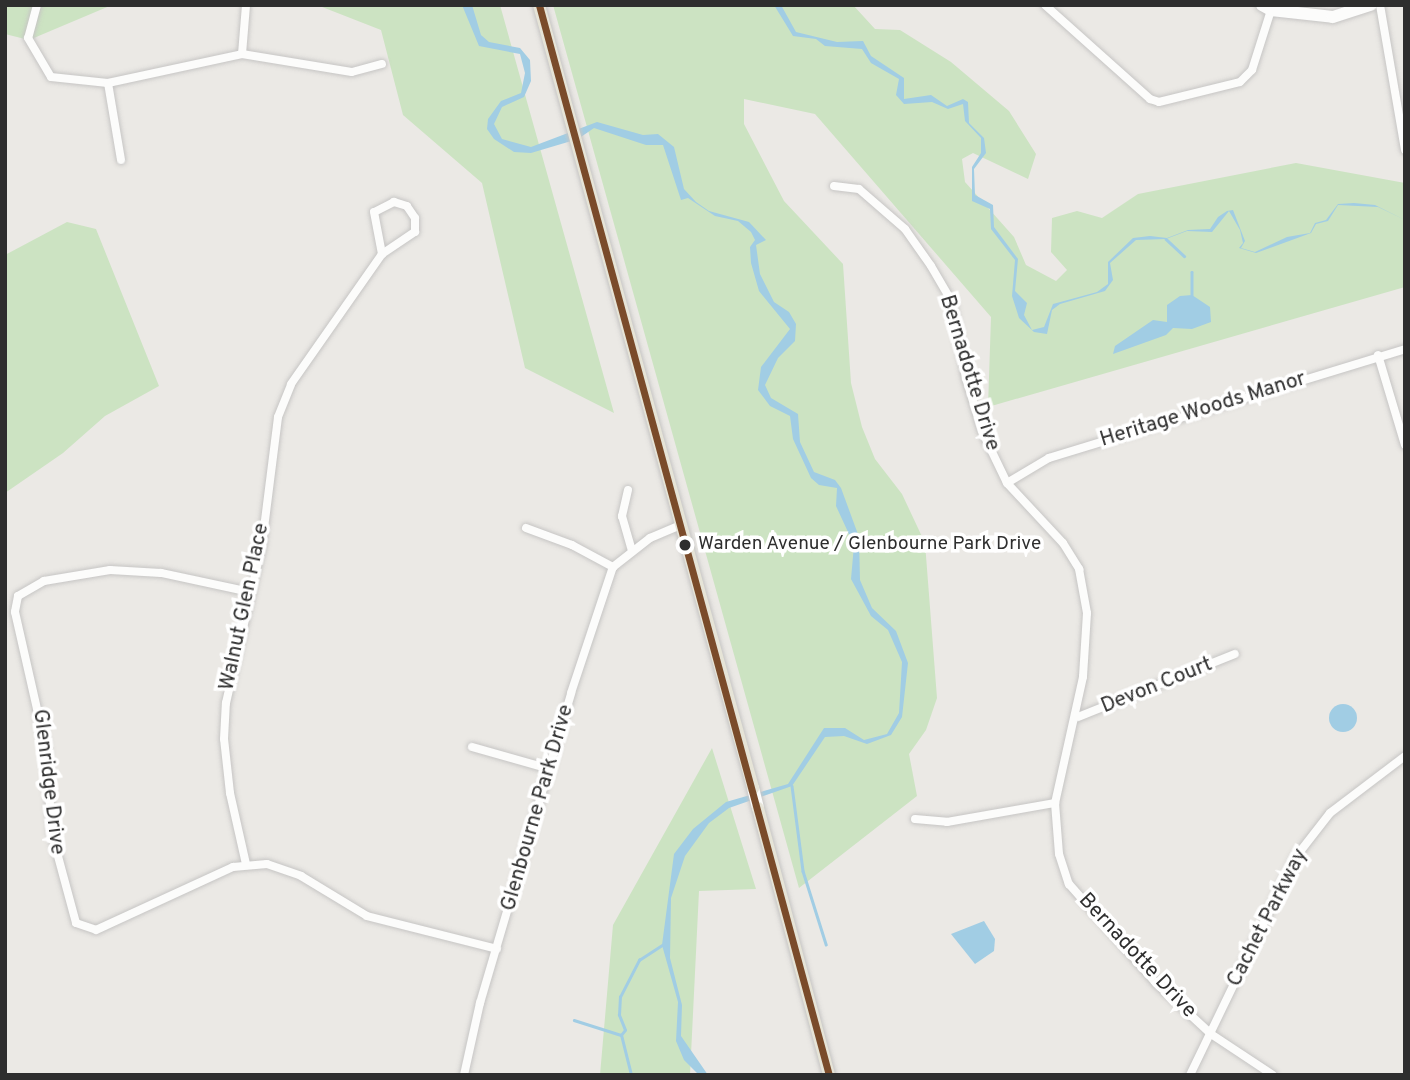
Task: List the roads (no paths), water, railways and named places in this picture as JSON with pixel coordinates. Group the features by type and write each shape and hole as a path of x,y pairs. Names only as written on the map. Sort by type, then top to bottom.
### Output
{"main road":[{"path":"539,5 753,788"},
{"path":"758,808 830,1075"}],"street":[{"path":"37,5 28,38 51,77 108,83 243,54 352,72 382,64"},
{"path":"243,54 246,5"},
{"path":"1045,5 1150,99 1159,102 1240,82 1252,70 1267,8 1333,17 1371,5"},
{"path":"1380,5 1405,150"},
{"path":"108,83 121,160"},
{"name":"Bernadotte Drive","path":"834,186 859,189 905,229 931,266 952,302 966,378 982,431 1007,483 1063,543 1079,569 1087,613 1078,717 1055,803 1059,854 1069,884 1156,983 1211,1034 1273,1075"},
{"name":"Walnut Glen Place","path":"246,864 224,739 226,703 262,544 271,446 281,404 382,254 415,232 415,218 407,206 394,202 374,212 382,254"},
{"name":"Heritage Woods Manor","path":"1007,483 1049,458 1378,355 1405,349"},
{"path":"1378,355 1405,444"},
{"path":"628,490 622,516 632,551"},
{"path":"526,528 572,545 613,567 659,532 681,525"},
{"name":"Glenbourne Park Drive","path":"464,1075 497,949 613,567"},
{"name":"Glenridge Drive","path":"250,593 161,573 110,570 67,576 23,590 15,612 46,748 52,834 76,923 96,930 203,878 246,864 267,864 301,876 367,916 497,949"},
{"name":"Devon Court","path":"1078,717 1236,654"},
{"path":"472,747 550,769"},
{"name":"Cachet Parkway","path":"1190,1075 1295,858 1330,813 1405,756"},
{"path":"753,788 758,808"},
{"path":"915,820 947,822 1055,803"}],"water":[{"path":"462,5 472,5 481,35 489,42 520,48 530,60 531,81 524,97 502,107 494,124 502,139 531,147 597,122 643,135 658,134 674,147 684,189 696,202 709,211 749,222 766,240 756,245 760,274 774,302 789,312 796,324 795,341 778,358 765,385 771,398 798,414 800,442 814,472 835,480 841,488 859,537 860,580 872,608 896,631 908,663 902,717 891,735 867,744 844,736 825,737 792,786 729,808 709,823 685,856 671,898 670,958 682,1005 681,1036 708,1075 699,1075 684,1060 676,1041 678,1002 662,945 674,854 693,829 726,802 788,784 824,728 845,728 864,740 887,734 899,713 902,662 888,630 871,616 851,579 854,545 836,506 837,488 819,485 811,478 793,439 790,416 770,406 758,390 761,367 790,329 759,291 751,263 750,247 755,240 751,232 738,221 715,216 688,198 681,200 663,145 646,145 594,128 578,139 531,153 514,152 494,139 487,129 488,119 501,101 521,93 525,73 520,54 479,46"},
{"path":"774,5 781,5 796,32 837,42 863,41 871,56 904,78 904,99 931,95 947,106 963,99 968,102 969,123 984,138 986,153 974,169 975,195 993,205 994,227 1018,259 1015,291 1027,303 1024,315 1032,330 1044,327 1053,304 1097,292 1108,284 1108,262 1133,238 1167,238 1188,230 1210,229 1218,217 1227,211 1233,210 1245,241 1241,248 1255,252 1287,237 1310,233 1315,223 1326,220 1338,204 1375,205 1405,220 1378,207 1338,205 1328,221 1316,224 1311,233 1256,253 1239,248 1243,243 1240,230 1229,211 1212,232 1187,231 1166,239 1136,240 1110,263 1113,280 1105,291 1060,304 1052,310 1047,334 1034,332 1019,318 1012,296 1015,260 991,229 990,209 972,201 972,167 981,153 981,138 965,121 963,104 948,109 932,102 904,104 896,95 899,79 871,63 862,49 825,46 816,39 793,36"},
{"path":"1192,295 1210,307 1211,322 1192,329 1173,328 1166,335 1113,354 1115,346 1153,320 1167,322 1167,305 1180,296"},
{"path":"1343,704 1353,708 1357,718 1353,728 1343,732 1333,728 1329,718 1333,708"},
{"path":"984,921 995,939 994,951 975,964 951,934"}],"waterway":[{"path":"1166,239 1184,256"},
{"path":"1192,272 1192,295"},
{"path":"792,786 803,871 826,944"},
{"path":"631,1075 621,1035 625,1030 619,1015 620,997 639,960 662,945"},
{"path":"574,1020 621,1035"}],"place":[{"name":"Warden Avenue / Glenbourne Park Drive","path":"685,545"}]}
